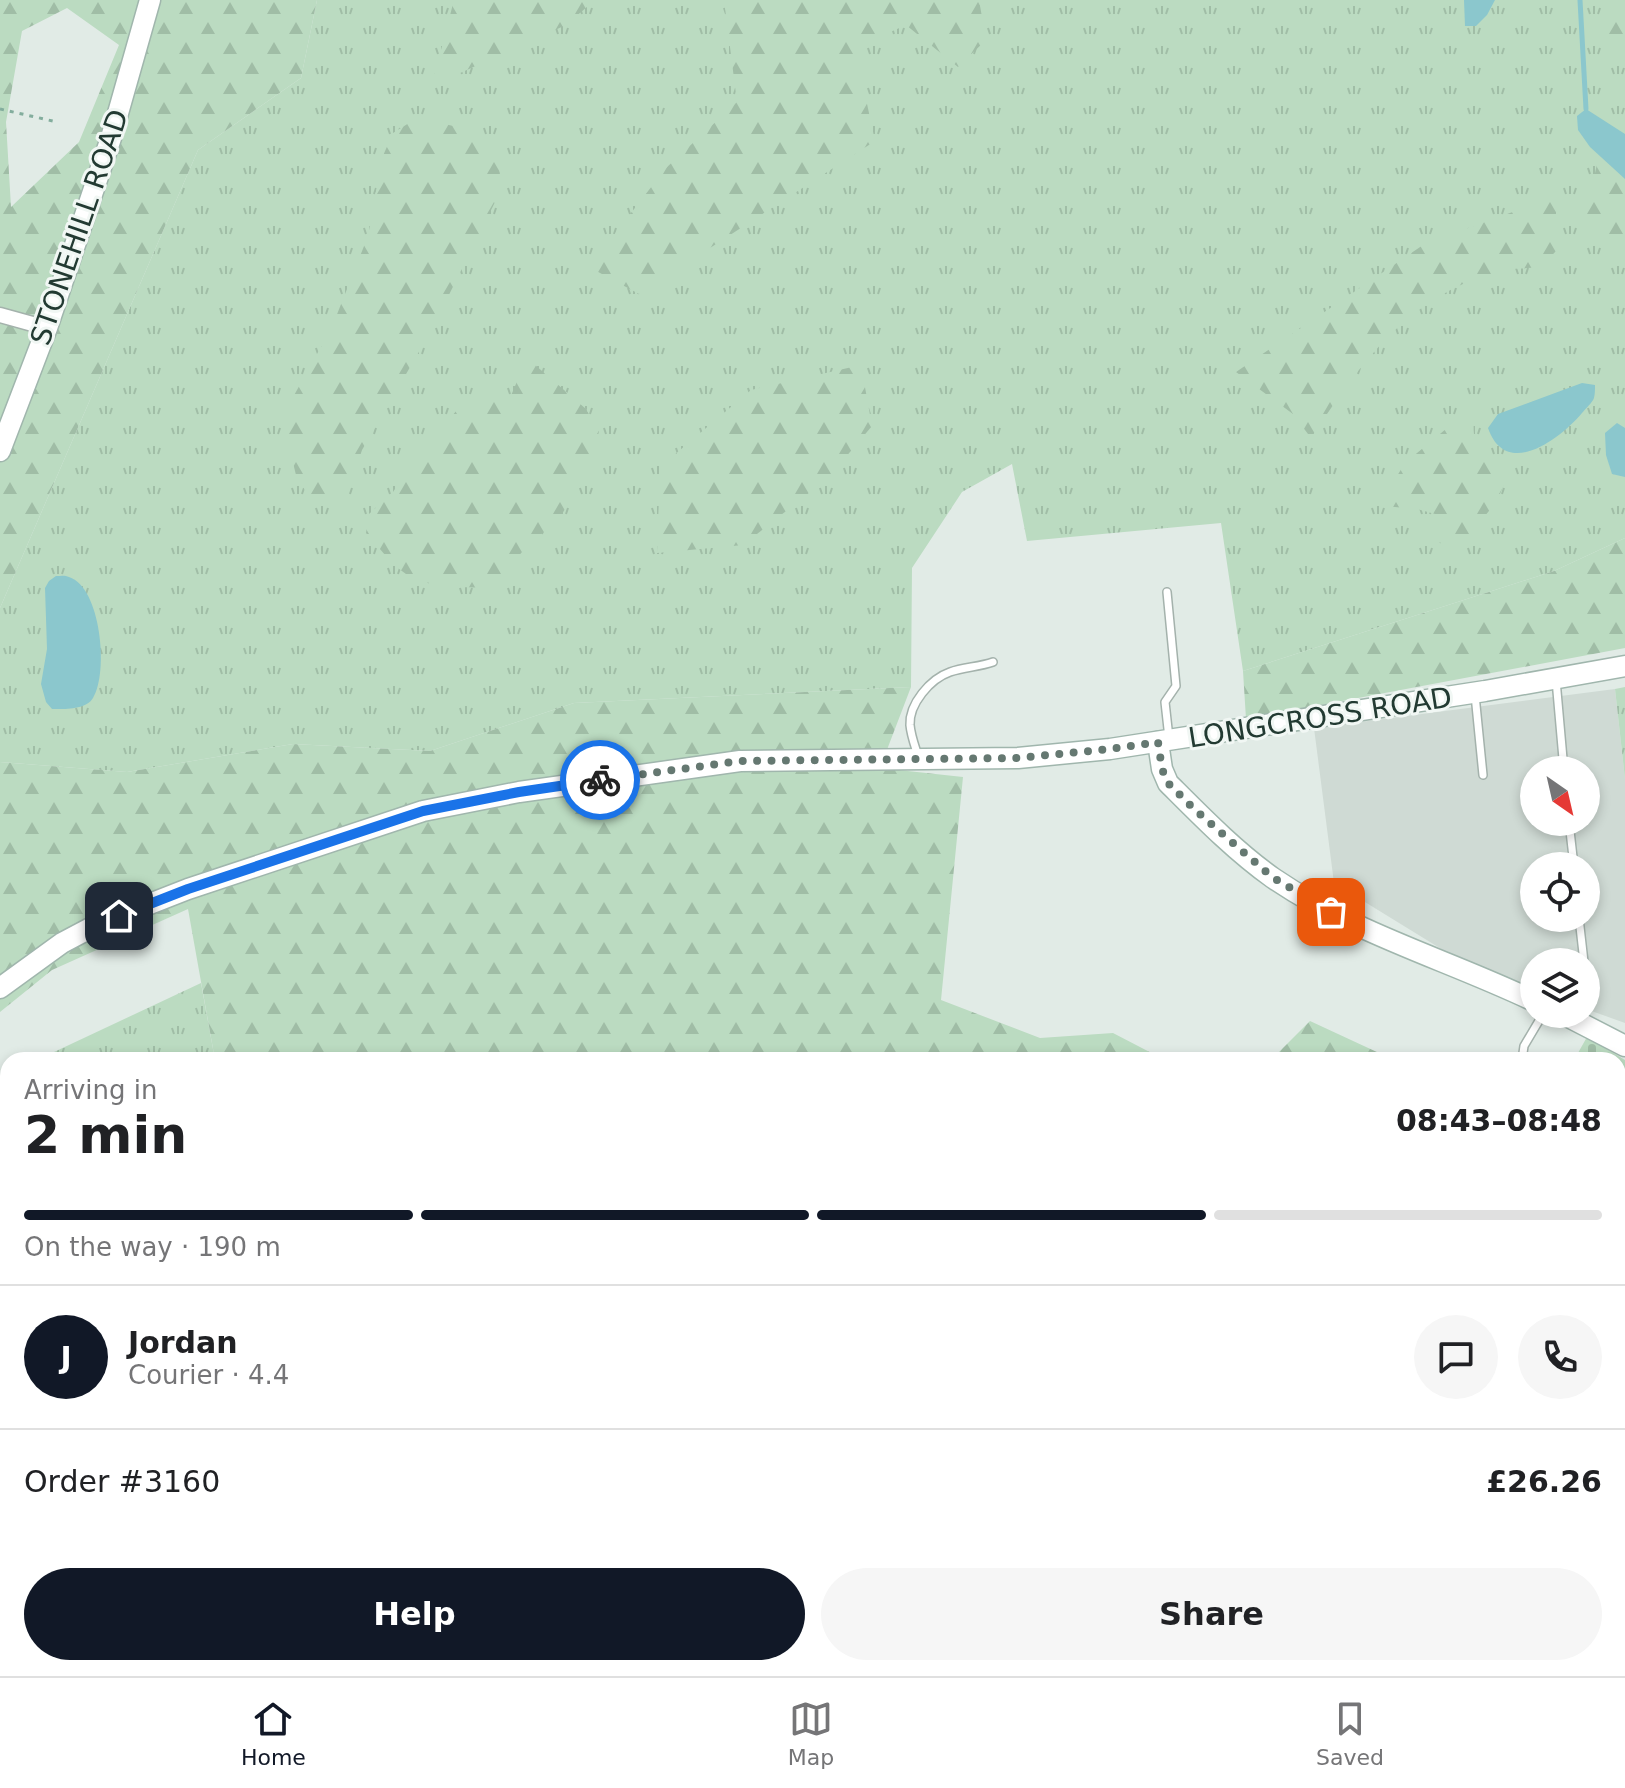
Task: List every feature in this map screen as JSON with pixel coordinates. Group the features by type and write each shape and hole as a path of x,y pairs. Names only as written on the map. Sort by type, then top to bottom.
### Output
{"main road":[{"name":"STONEHILL ROAD","path":"0,451 47,328 111,138 150,0"},
{"name":"LONGCROSS ROAD","path":"0,988 42,956 96,925 188,889 423,811 519,792 740,761 1018,758 1110,749 1625,666"},
{"path":"1164,741 1162,769 1168,783 1272,877 1365,929 1520,995"},
{"path":"1590,1028 1625,1046"}],"street":[{"path":"0,315 47,328"}],"lane":[{"path":"1164,741 1165,702 1176,686 1167,592"},
{"path":"918,758 910,723 919,698 930,685 946,674 993,662"},
{"path":"1556,678 1563,756"},
{"path":"1475,692 1483,775"},
{"path":"1523,1052 1535,1028"}],"path":[{"path":"0,109 57,122"}],"shaded area":[{"path":"1615,689 1625,779 1625,1023 1600,1014 1600,948 1520,948 1520,985 1469,966 1334,883 1314,728"}],"green space":[{"path":"0,0 317,0 301,78 198,150 0,608","holes":["67,8 119,45 79,142 11,207 6,122 22,31"]},
{"path":"317,0 1625,0 1625,538 1554,571 1243,671 1221,523 1027,541 1012,464 962,492 912,568 911,687 574,703 430,751 293,744 127,772 0,762 0,608 198,150 301,78"},
{"path":"454,0 595,0 566,25 438,83 429,96"},
{"path":"724,0 979,0 986,40 958,67 906,25 855,48 875,141 639,294 589,267 666,168 737,102"},
{"path":"1625,6 1625,47 1604,61 1599,40"},
{"path":"417,118 476,131 499,168 502,188 431,331 362,450 347,495 321,505 306,492 296,475 284,426 287,408 332,327 368,236 382,158 393,133"},
{"path":"1599,155 1625,179 1625,250 1592,238 1581,218 1588,205"},
{"path":"1556,201 1556,251 1550,257 1534,267 1513,269 1465,283 1416,312 1359,370 1311,438 1293,414 1236,372 1426,243 1541,202"},
{"path":"527,358 586,409 599,431 583,479 556,524 532,540 492,588 436,585 415,579 390,560 366,533 369,514 393,492 411,465 462,404 510,398"},
{"path":"861,365 872,426 828,478 743,545 657,553 660,467 751,390"},
{"path":"1464,414 1474,415 1474,436 1483,457 1509,472 1497,501 1459,548 1436,542 1432,527 1435,514 1384,506 1377,499 1389,489 1405,463"},
{"path":"1625,538 1625,648 1246,719 1243,671 1554,571"},
{"path":"911,687 880,768 963,777 941,1000 1040,1038 1113,1033 1150,1052 214,1052 188,909 52,970 0,1012 0,762 127,772 293,744 430,751 574,703"},
{"path":"1625,687 1625,779 1615,689"},
{"path":"201,983 214,1052 54,1052"},
{"path":"1310,1021 1377,1052 1279,1052"},
{"path":"1587,1037 1612,1052 1579,1052"}],"water":[{"path":"1464,0 1495,0 1476,26 1465,26"},
{"path":"1586,109 1625,134 1625,179 1590,147 1578,130 1577,116"},
{"path":"1582,383 1595,385 1594,398 1561,434 1534,450 1520,453 1507,451 1496,443 1488,428 1498,414"},
{"path":"1617,423 1625,428 1625,477 1612,474 1606,455 1605,433"},
{"path":"56,576 67,576 80,584 95,613 99,632 98,686 90,702 75,708 52,709 46,702 41,684 47,649 45,588"}],"waterway":[{"path":"1580,0 1586,109"}],"way so far":[{"path":"600,780 740,761 1018,758 1158,742 1162,769 1168,783 1193,808 1272,877 1331,912"}],"route":[{"path":"119,916 188,889 423,811 600,780"}]}
